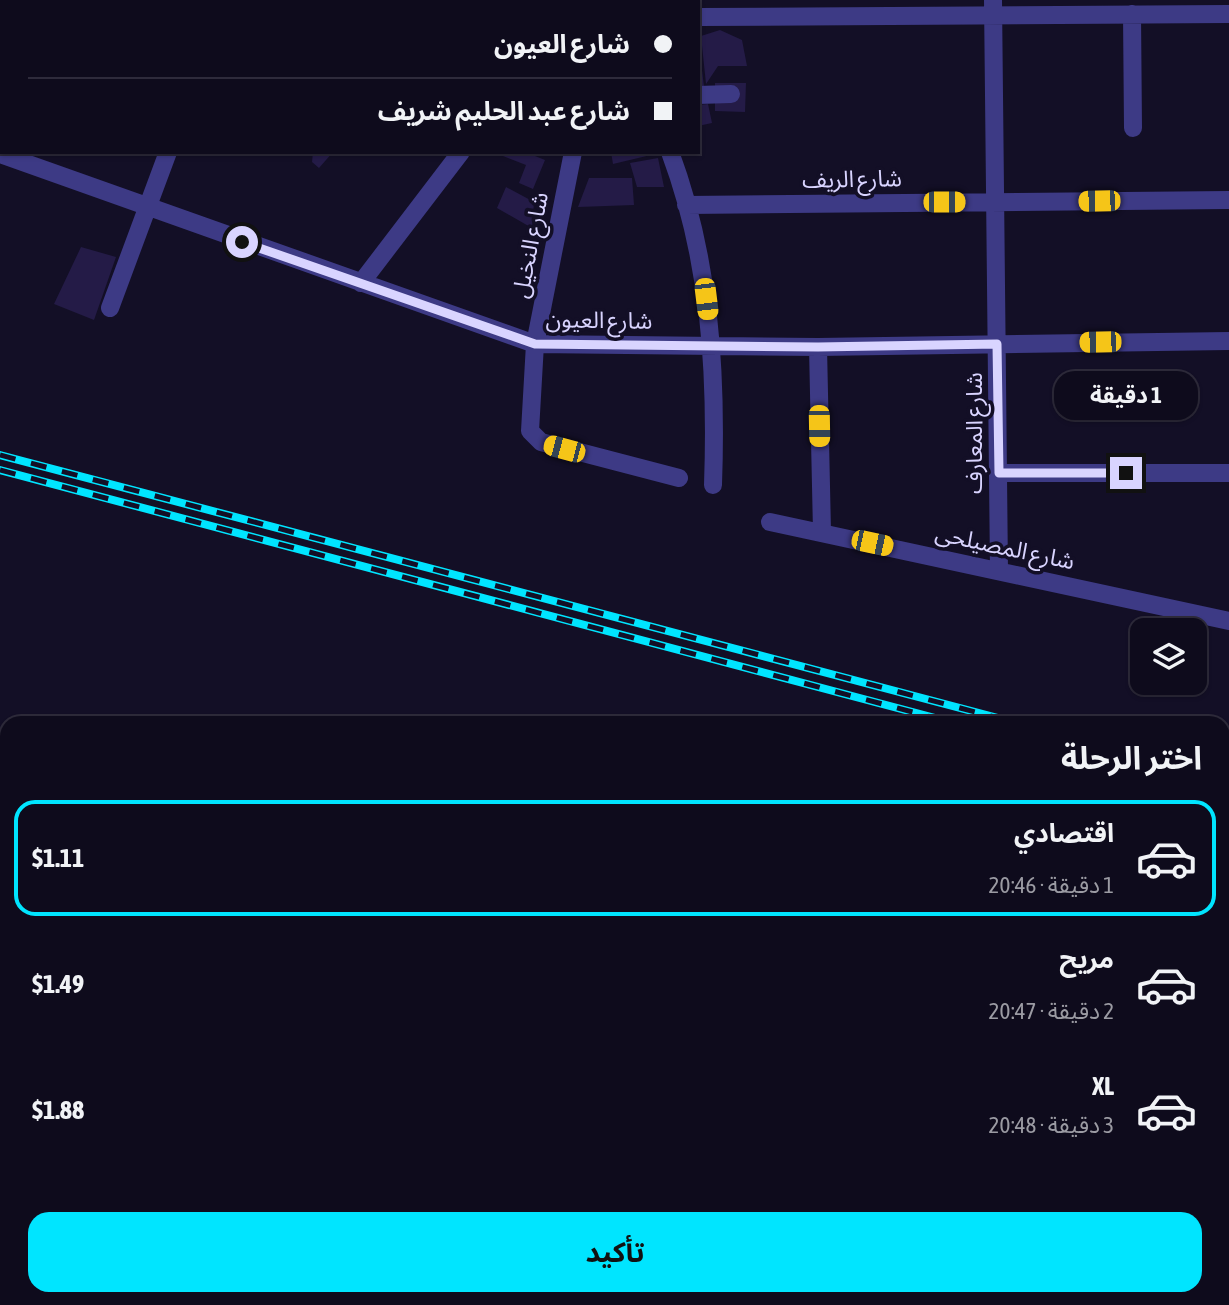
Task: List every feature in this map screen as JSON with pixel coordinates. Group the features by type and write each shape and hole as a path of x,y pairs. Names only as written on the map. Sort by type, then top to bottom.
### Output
{"street":[{"path":"700,17 993,7 1132,14 1229,14"},
{"name":"شارع المعارف","path":"993,7 999,571"},
{"path":"1132,14 1133,128"},
{"path":"700,95 731,94"},
{"name":"شارع العيون","path":"0,154 535,344 818,347 1229,341"},
{"path":"110,308 168,154"},
{"path":"361,283 459,154"},
{"name":"شارع النخيل","path":"573,154 535,344 530,432 541,442 679,478"},
{"path":"671,154 687,205 700,264 712,347 715,416 713,485"},
{"name":"شارع الريف","path":"687,205 1229,200"},
{"path":"818,347 821,532"},
{"path":"999,473 1229,472"},
{"name":"شارع المصيلحى","path":"770,522 1229,621"}],"building":[{"path":"720,30 742,40 747,66 718,66 706,84 701,36"},
{"path":"700,54 705,95 700,94"},
{"path":"715,83 746,83 745,112 715,111"},
{"path":"708,104 712,123 700,126 700,105"},
{"path":"313,154 331,154 319,168 312,162"},
{"path":"530,154 545,160 533,189 519,183 526,165 503,156"},
{"path":"611,154 655,154 613,164"},
{"path":"658,158 664,187 637,187 630,163"},
{"path":"589,178 632,178 634,205 578,207"},
{"path":"506,187 534,202 532,228 497,208"},
{"path":"81,247 116,257 94,320 54,304"}],"railway":[{"path":"0,455 990,716"},
{"path":"0,470 928,716"}],"route":[{"path":"242,242 535,344 712,347 997,344 999,473 1126,473"}]}
